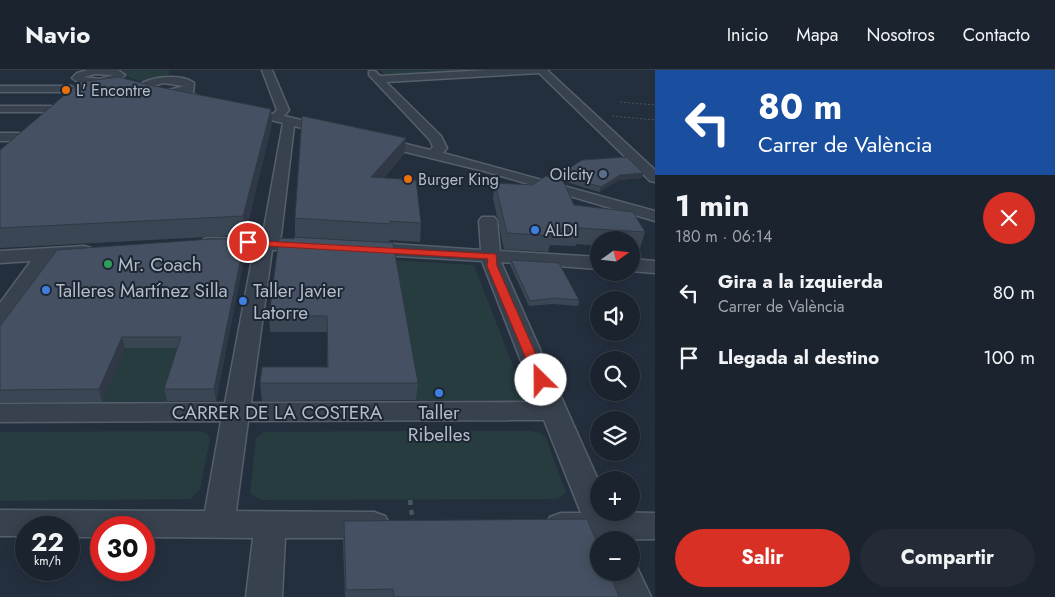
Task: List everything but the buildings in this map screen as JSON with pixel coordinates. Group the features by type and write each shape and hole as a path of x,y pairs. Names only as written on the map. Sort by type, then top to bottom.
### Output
{"street":[{"path":"218,524 264,243 272,235 283,110 267,70"},
{"path":"374,74 541,70 655,178"},
{"path":"4,142 19,137 57,104 98,75 117,72 131,80 158,85 220,106"},
{"path":"374,74 436,138 440,148 433,154"},
{"path":"0,109 57,104 71,89 73,75 98,75 141,88 182,78 189,97 220,106 344,133"},
{"path":"3,91 71,89"},
{"path":"362,138 489,168 624,212 655,216"},
{"path":"624,212 655,209"},
{"path":"488,221 492,266 605,531"},
{"path":"195,244 264,243 323,246"},
{"path":"342,247 590,262"},
{"path":"0,257 101,250"},
{"path":"0,318 46,254"},
{"path":"640,266 655,267"},
{"name":"CARRER DE LA COSTERA","path":"0,413 554,411"},
{"path":"0,523 270,524 412,512"},
{"path":"264,597 270,524"},
{"path":"530,526 590,532"},
{"path":"620,531 655,526"},
{"path":"626,581 633,597"}],"path":[{"path":"620,102 655,105"},
{"path":"612,116 655,120"}],"green space":[{"path":"169,70 169,74 162,79 140,81 130,78 121,71"},
{"path":"380,70 499,70 385,75"},
{"path":"392,260 474,265 526,400 416,400"},
{"path":"125,348 183,348 167,401 102,402"},
{"path":"200,431 207,433 210,439 200,490 190,499 0,501 0,432"},
{"path":"531,431 540,433 546,438 566,493 557,499 261,500 250,494 256,438 264,432"}],"place":[{"name":"L' Encontre","path":"66,90"},
{"name":"Oilcity","path":"603,174"},
{"name":"Burger King","path":"408,179"},
{"name":"ALDI","path":"535,230"},
{"name":"Mr. Coach","path":"108,264"},
{"name":"Talleres Martínez Silla","path":"46,290"},
{"name":"Taller Javier Latorre","path":"243,301"},
{"name":"Taller Ribelles","path":"439,393"}],"route":[{"path":"248,242 492,256 492,266 541,380"}]}
